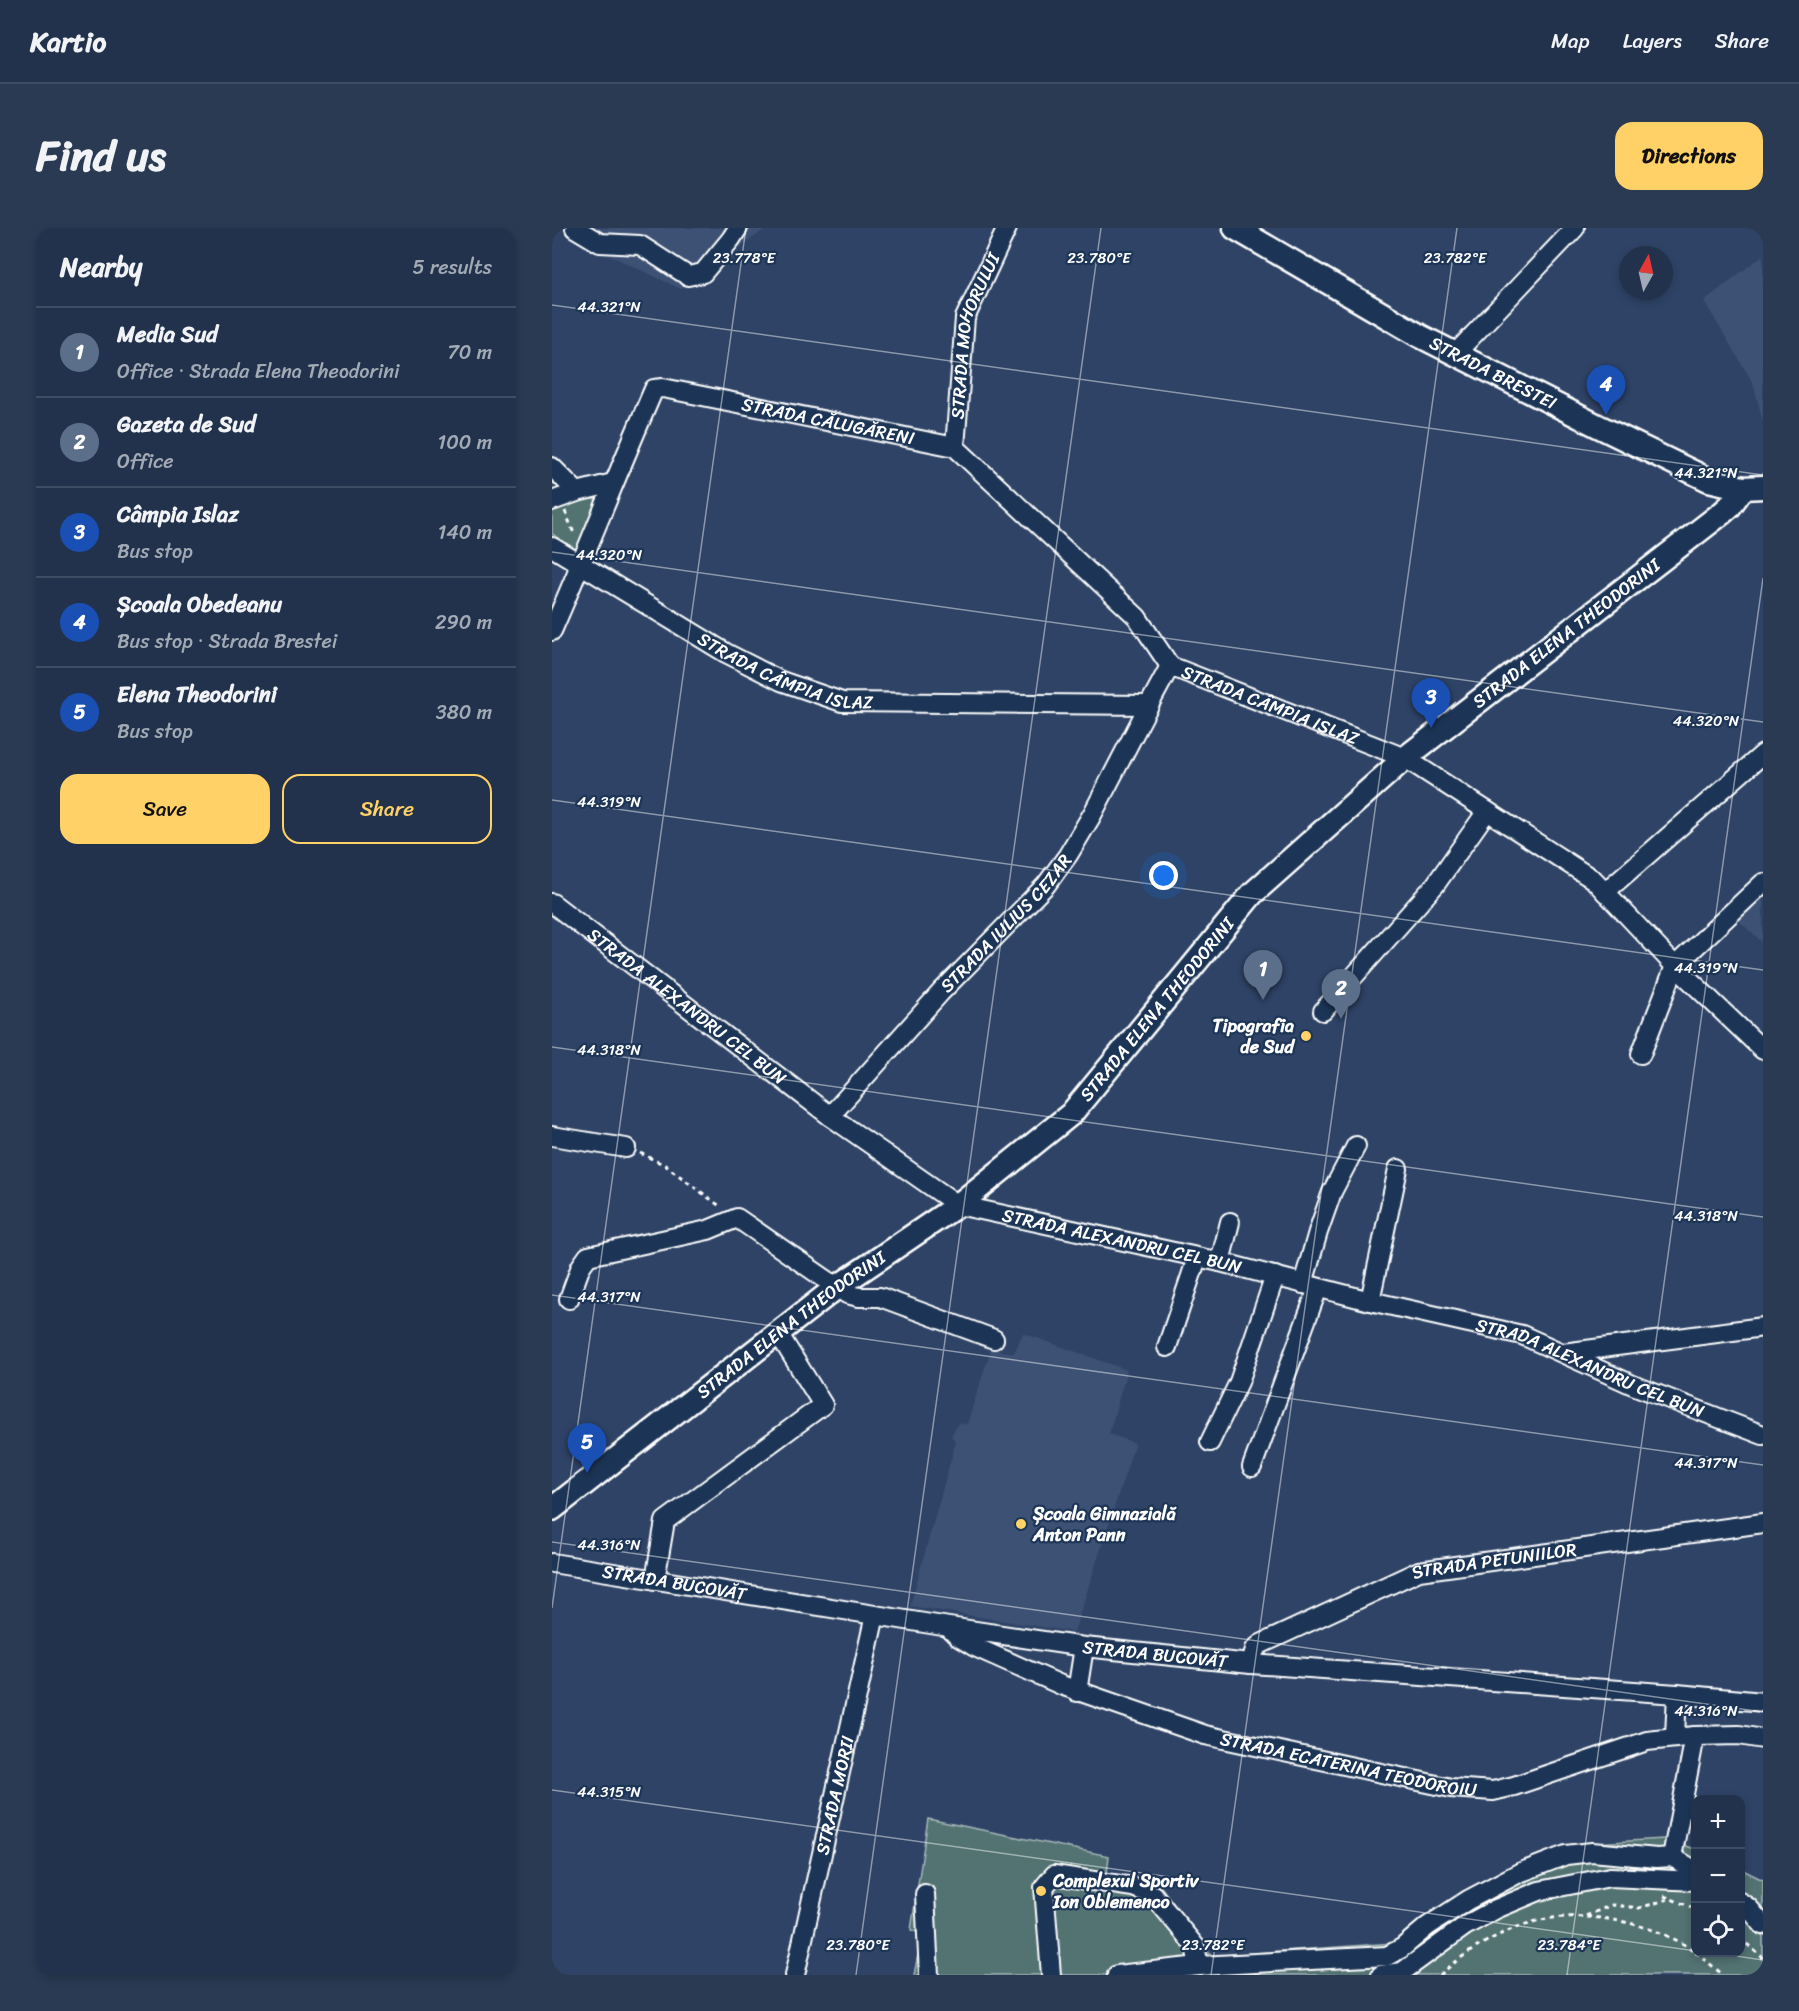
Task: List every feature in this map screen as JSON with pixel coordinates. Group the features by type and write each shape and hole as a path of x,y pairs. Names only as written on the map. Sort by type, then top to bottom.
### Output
{"main road":[{"name":"STRADA BRESTEI","path":"1235,228 1455,354 1598,426 1709,480 1753,488"},
{"name":"STRADA ELENA THEODORINI","path":"552,1509 837,1287 958,1205 1071,1114 1252,894 1405,759 1753,488"}],"street":[{"path":"575,228 600,243 640,245 687,276 703,273 738,228"},
{"name":"STRADA MOHORULUI","path":"954,447 965,318 1007,228"},
{"path":"1455,354 1575,228"},
{"name":"STRADA CĂLUGĂRENI","path":"552,631 654,389 663,388 954,447"},
{"path":"954,447 1137,617 1170,666"},
{"path":"552,467 563,497 613,483"},
{"name":"STRADA CÂMPIA ISLAZ","path":"552,547 582,563 726,653 781,681 842,702 1149,705 1170,666 1405,759 1594,880 1675,966 1763,1050"},
{"name":"STRADA IULIUS CEZAR","path":"830,1116 941,992 1046,885 1068,855 1092,815 1149,705"},
{"path":"1605,892 1763,754"},
{"path":"1323,1011 1435,885 1487,811"},
{"path":"1641,1054 1675,966 1763,883"},
{"name":"STRADA ALEXANDRU CEL BUN","path":"552,903 830,1116 958,1205 1220,1262 1370,1301 1522,1335 1633,1385 1763,1435"},
{"path":"552,1136 626,1148"},
{"path":"1252,1467 1311,1286 1318,1232 1332,1192 1356,1146"},
{"path":"1370,1301 1398,1169"},
{"path":"569,1299 581,1266 588,1256 708,1230 737,1218 852,1295 886,1299 994,1339"},
{"path":"1220,1262 1230,1222"},
{"path":"1167,1347 1197,1258"},
{"path":"1210,1442 1239,1382 1275,1276"},
{"path":"1563,1353 1763,1327"},
{"path":"655,1580 665,1521 823,1405 778,1333"},
{"name":"STRADA PETUNIILOR","path":"1251,1664 1255,1649 1261,1644 1419,1571 1763,1523"},
{"name":"STRADA BUCOVĂȚ","path":"552,1563 949,1628 1084,1647 1251,1664 1763,1702"},
{"name":"STRADA MORII","path":"795,1975 875,1615"},
{"name":"STRADA ECATERINA TEODOROIU","path":"949,1628 975,1647 1077,1692 1205,1735 1451,1788 1493,1791 1514,1786 1647,1741 1675,1737 1739,1735 1763,1740"},
{"path":"1077,1692 1084,1647"},
{"path":"1675,1737 1677,1694"},
{"path":"1672,1857 1695,1736"},
{"path":"1117,1975 1199,1966 1387,1956 1402,1948 1428,1926 1468,1900 1519,1873 1566,1855 1592,1852 1657,1858 1672,1857 1691,1869"},
{"path":"1051,1975 1044,1887 1054,1875 1133,1887 1154,1895 1195,1946 1199,1966"},
{"path":"1381,1975 1402,1972 1465,1926 1496,1909 1539,1892 1610,1877 1691,1881"},
{"path":"925,1894 929,1975"},
{"path":"1742,1903 1749,1908 1763,1925"}],"path":[{"path":"563,497 582,563"},
{"path":"626,1148 665,1165 737,1218"},
{"path":"1584,1917 1612,1905 1639,1908 1670,1899 1691,1907"},
{"path":"1440,1975 1470,1952 1519,1927 1542,1920 1584,1917 1639,1925 1691,1949"},
{"path":"1745,1942 1763,1958"},
{"path":"1702,1957 1723,1975"}],"shaded area":[{"path":"562,228 767,228 681,289 588,245"},
{"path":"1763,255 1763,422 1753,383 1704,301"},
{"path":"1763,894 1763,943 1738,920"},
{"name":"Școala Gimnazială Anton Pann","path":"1023,1333 1127,1370 1109,1434 1135,1443 1074,1632 910,1606 956,1441 951,1436 958,1423 967,1424 991,1349 1014,1353"}],"green space":[{"path":"590,498 596,500 598,506 578,551 552,534 552,509"},
{"name":"Complexul Sportiv Ion Oblemenco","path":"928,1819 1109,1856 1107,1874 1159,1884 1212,1956 1394,1943 1457,1898 1533,1857 1576,1844 1664,1839 1691,1848 1691,1957 1745,1957 1745,1871 1763,1880 1763,1975 914,1975 922,1934 911,1930"}],"place":[{"name":"Școala Obedeanu","path":"1606,415"},
{"name":"Câmpia Islaz","path":"1431,728"},
{"name":"Media Sud","path":"1263,1000"},
{"name":"Gazeta de Sud","path":"1341,1019"},
{"name":"Tipografia de Sud","path":"1306,1036"},
{"name":"Elena Theodorini","path":"587,1473"},
{"name":"Școala Gimnazială Anton Pann","path":"1021,1524"},
{"name":"Complexul Sportiv Ion Oblemenco","path":"1041,1891"}]}
